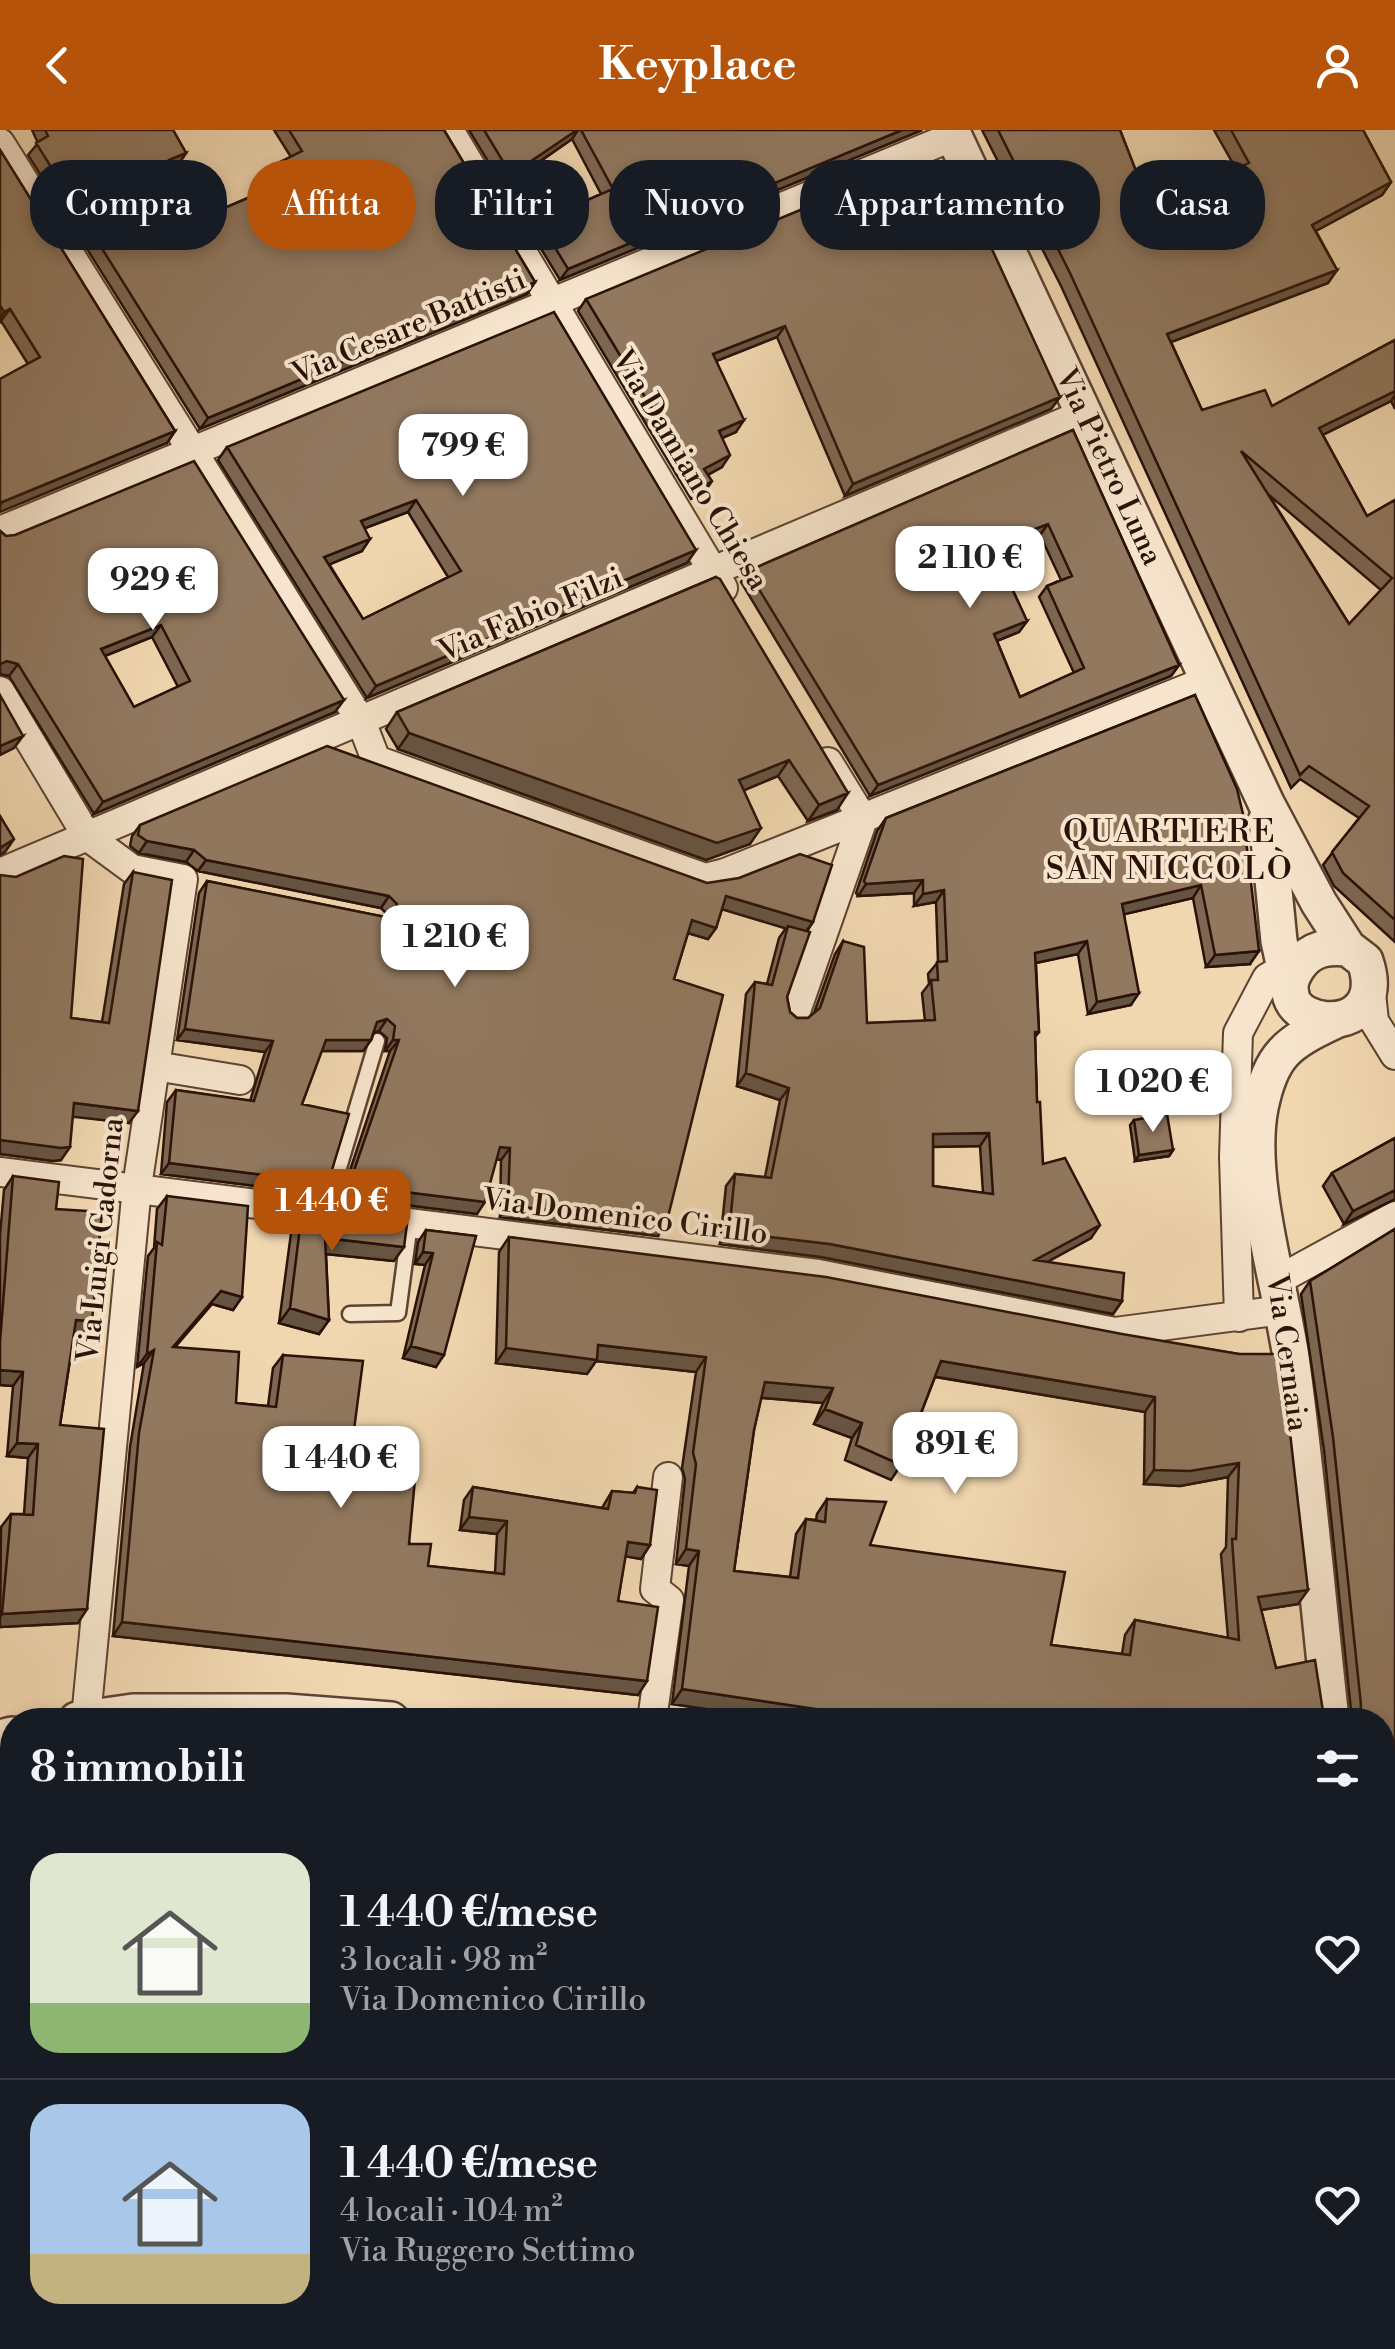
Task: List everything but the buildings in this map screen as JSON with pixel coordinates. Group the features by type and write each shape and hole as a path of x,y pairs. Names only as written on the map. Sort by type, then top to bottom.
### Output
{"street":[{"name":"Via Damiano Chiesa","path":"449,130 734,606"},
{"name":"Via Cesare Battisti","path":"0,532 953,133"},
{"name":"Via Pietro Luna","path":"953,133 1266,804 1319,903 1370,969"},
{"path":"0,142 361,721 376,760 705,878 1206,681"},
{"name":"Via Fabio Filzi","path":"0,873 1086,413"},
{"path":"0,691 88,836"},
{"path":"814,737 863,819"},
{"name":"Via Pietro Luna","path":"1266,804 1273,890 1295,971"},
{"path":"795,1014 863,819"},
{"name":"Via Luigi Cadorna","path":"83,1708 137,1187 155,1066 193,881 132,869 88,836"},
{"path":"1361,1021 1313,1019 1296,1006 1295,971 1323,948 1370,969 1358,1011 1361,1021 1395,1055"},
{"name":"Via Cernaia","path":"1239,1317 1234,1157 1238,1033 1267,978 1295,971"},
{"name":"Via Cernaia","path":"1330,1708 1292,1363 1258,1163 1260,1108 1276,1060 1292,1042 1361,1021"},
{"path":"155,1066 240,1080"},
{"name":"Via Domenico Cirillo","path":"0,1172 818,1274 1115,1332 1239,1317 1280,1295 1395,1216"},
{"path":"654,1708 669,1600 655,1589 668,1477"}],"lane":[{"path":"326,1211 377,1041"},
{"path":"350,1314 398,1312 410,1222"}],"district":[{"name":"QUARTIERE SAN NICCOLÒ","path":"1170,850"}]}
